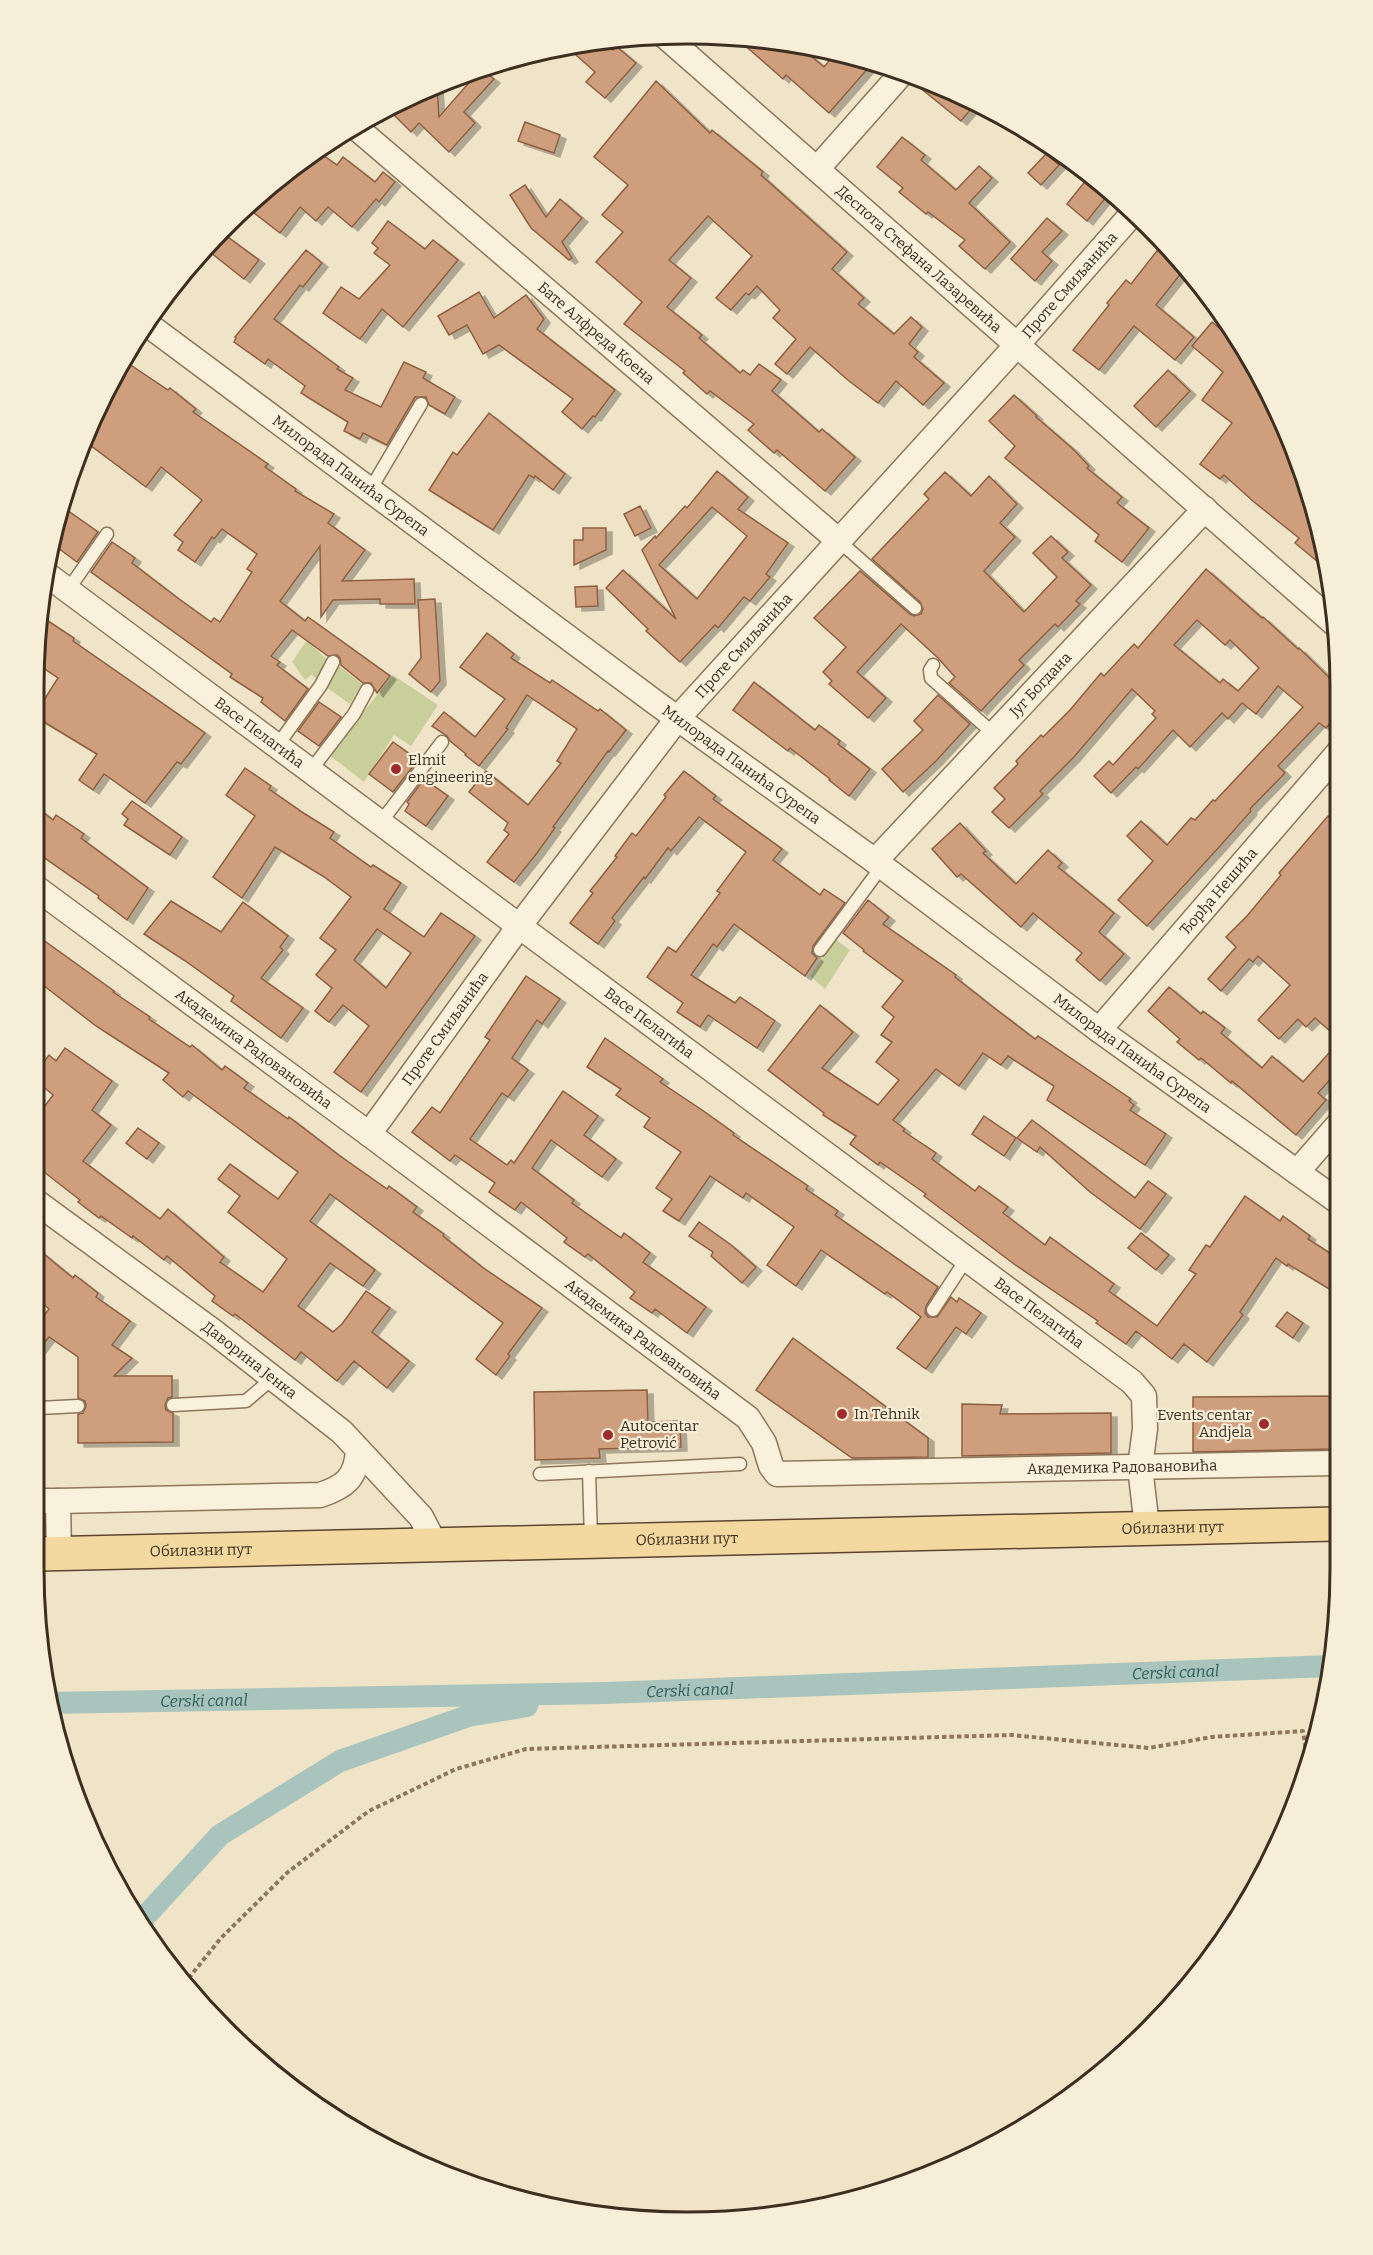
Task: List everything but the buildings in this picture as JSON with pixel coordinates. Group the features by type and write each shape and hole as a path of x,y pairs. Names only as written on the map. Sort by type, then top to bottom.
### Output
{"main road":[{"name":"Обилазни пут","path":"49,1554 1330,1524"}],"street":[{"name":"Деспота Стефана Лазаревића","path":"674,44 1325,615"},
{"path":"817,169 896,79"},
{"name":"Бате Алфреда Коена","path":"362,132 839,541"},
{"name":"Проте Смиљанића","path":"369,1134 520,925 677,719 1017,345 1127,219"},
{"name":"Милорада Панића Сурепа","path":"153,328 677,719 879,863 1099,1030 1330,1196"},
{"name":"Југ Богдана","path":"879,863 994,734 1205,509"},
{"name":"Васе Пелагића","path":"53,579 1132,1382 1144,1396 1145,1429 1140,1467 1147,1527"},
{"name":"Ђорђа Нешића","path":"1099,1030 1330,762"},
{"name":"Академика Радовановића","path":"44,894 747,1418 764,1443 771,1466 777,1474 1330,1463"},
{"path":"1297,1172 1330,1134"},
{"name":"Даворина Јенка","path":"44,1208 214,1332 342,1432 362,1462 421,1517 435,1545"},
{"path":"49,1554 48,1501 320,1495 343,1484 362,1462"}],"lane":[{"path":"370,490 421,404"},
{"path":"68,590 107,534"},
{"path":"839,541 915,608"},
{"path":"277,746 321,686 333,662"},
{"path":"933,665 930,669 931,678 994,734"},
{"path":"311,770 354,714 367,690"},
{"path":"381,822 442,742"},
{"path":"820,950 879,863"},
{"path":"933,1310 967,1258"},
{"path":"172,1405 246,1401 273,1378"},
{"path":"44,1408 78,1406"},
{"path":"540,1474 740,1464"},
{"path":"589,1471 591,1541"}],"path":[{"path":"190,1977 221,1938 288,1872 369,1811 456,1769 526,1749 1011,1735 1149,1748 1212,1737 1303,1731 1305,1744"}],"green space":[{"path":"307,640 328,661 318,679 311,675 305,680 292,662"},
{"path":"338,665 362,684 350,704 326,687"},
{"path":"393,675 438,705 411,746 394,735 364,782 329,755"},
{"path":"835,939 850,950 825,989 810,976"}],"waterway":[{"name":"Cerski canal","path":"58,1703 605,1693 1322,1666"},
{"path":"146,1916 220,1835 340,1761 468,1716 527,1706"}],"place":[{"name":"Elmit engineering","path":"396,769"},
{"name":"In Tehnik","path":"842,1414"},
{"name":"Events centar Andjela","path":"1264,1424"},
{"name":"Autocentar Petrović","path":"608,1435"}]}
